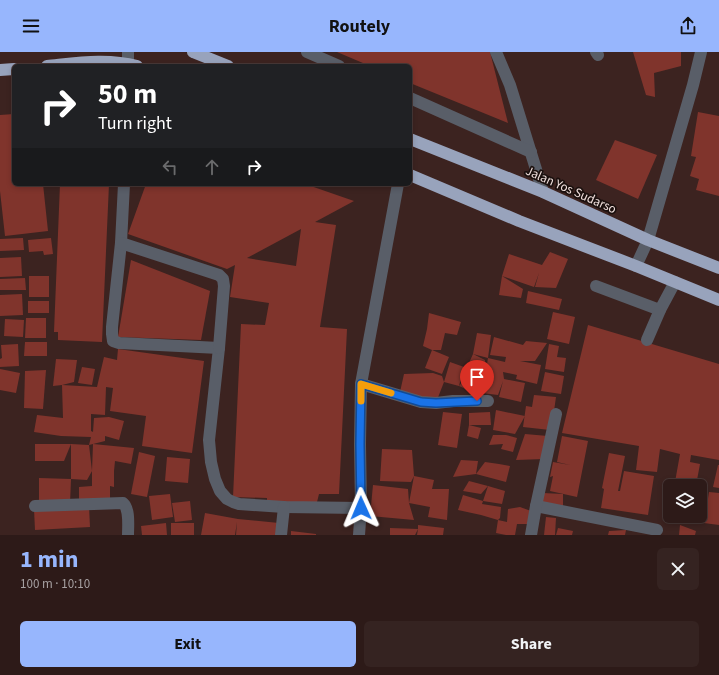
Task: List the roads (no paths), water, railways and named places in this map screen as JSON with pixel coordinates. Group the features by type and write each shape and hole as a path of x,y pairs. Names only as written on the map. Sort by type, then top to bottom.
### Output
{"highway":[{"path":"193,52 223,64"},
{"path":"68,64 99,61 130,62"},
{"path":"0,70 12,69"},
{"name":"Jalan Yos Sudarso","path":"412,139 543,192 648,240 719,268"},
{"path":"412,176 519,221 719,300"}],"street":[{"path":"307,52 334,64"},
{"path":"496,52 510,85 543,192"},
{"path":"636,266 648,240 694,85 701,52"},
{"path":"412,99 531,152"},
{"path":"124,186 121,243 112,327 114,341 119,343 219,348"},
{"path":"359,535 361,508 361,384 398,186"},
{"path":"121,243 219,275 223,279 224,286 219,348 209,440 211,462 215,479 220,491 227,499 239,504 284,507 361,508"},
{"path":"647,340 660,310 675,282"},
{"path":"596,286 660,310"},
{"path":"361,384 421,402 436,403 488,401"},
{"path":"531,535 556,414"},
{"path":"35,506 123,504 126,506 127,512 128,535"},
{"path":"536,506 657,530"},
{"path":"281,535 284,507"}]}
